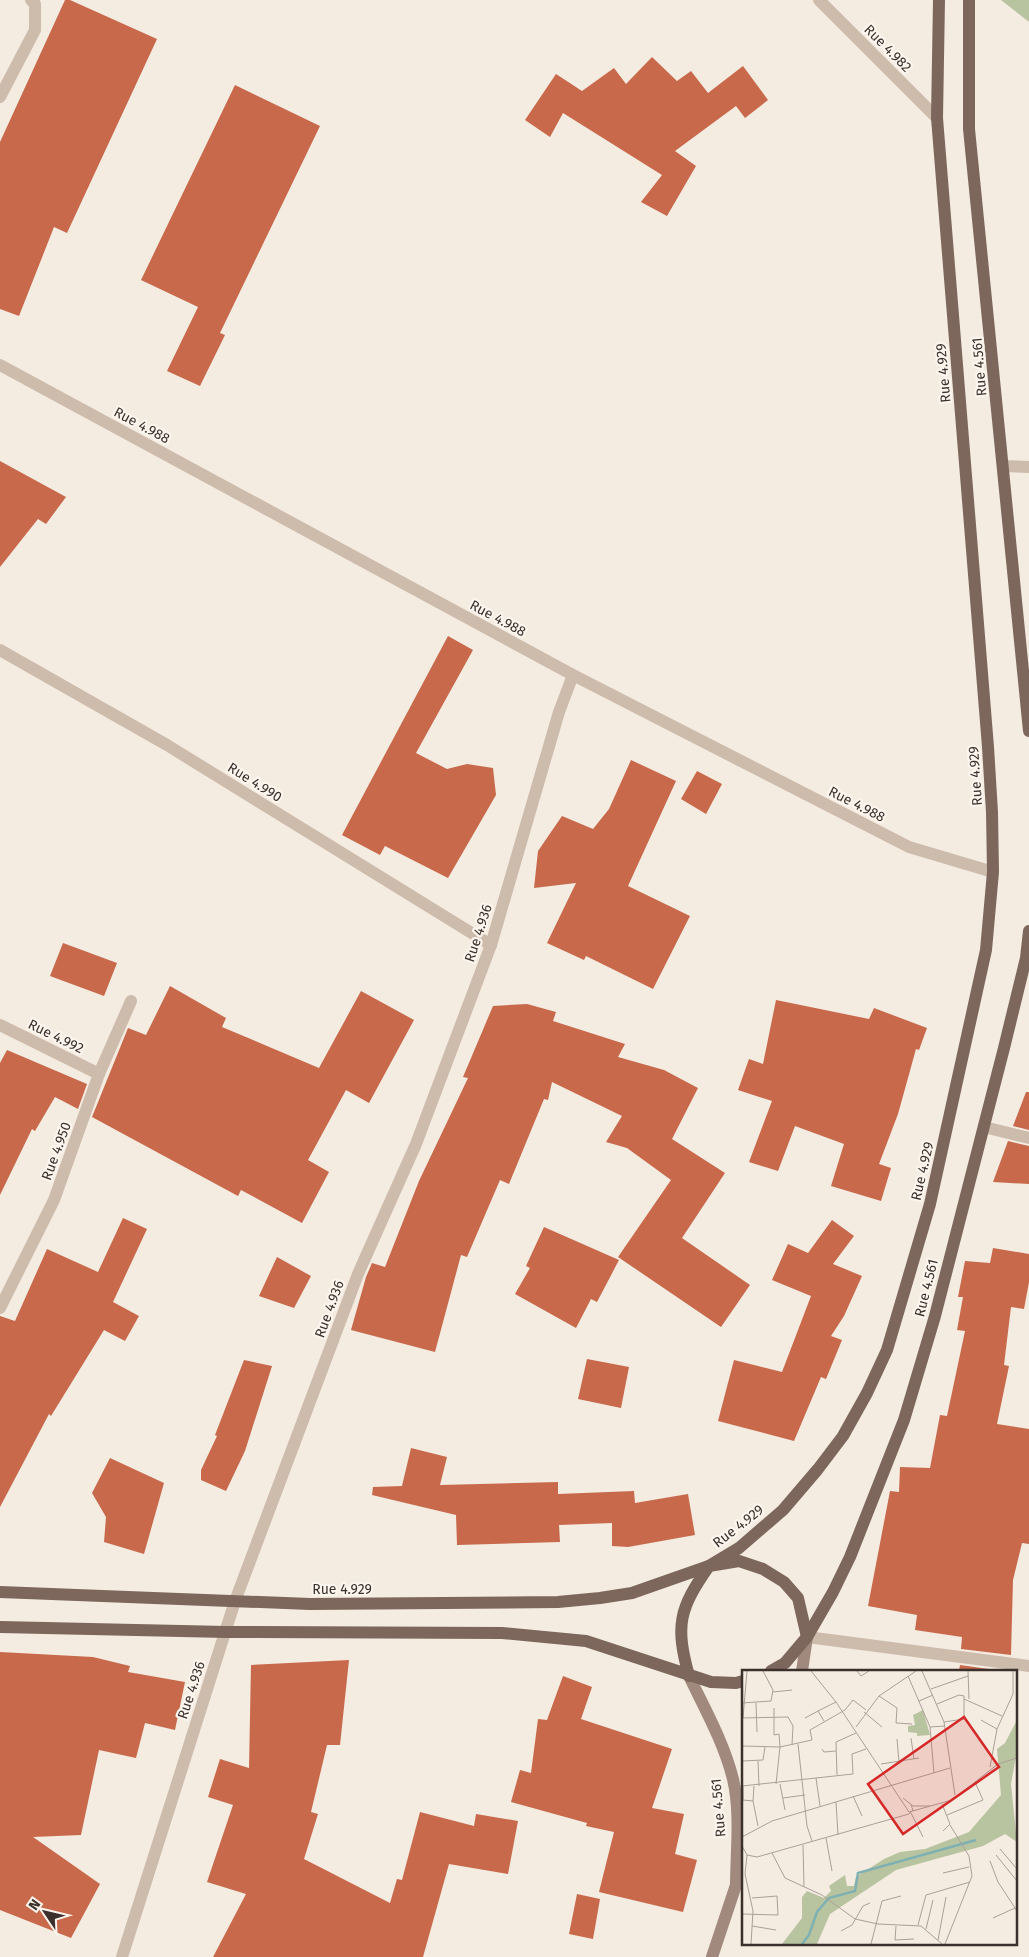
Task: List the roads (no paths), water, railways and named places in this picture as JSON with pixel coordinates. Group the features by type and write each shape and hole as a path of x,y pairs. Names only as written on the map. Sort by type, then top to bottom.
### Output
{"main road":[{"name":"Rue 4.929","path":"0,1592 310,1604 558,1602 632,1593 709,1566 738,1548 783,1510 843,1436 867,1393 887,1350 930,1204 986,950 993,872 992,803 937,118 938,0"},
{"name":"Rue 4.561","path":"969,0 969,128 1029,731"},
{"name":"Rue 4.561","path":"773,1670 784,1663 807,1637 850,1557 904,1420 935,1316 984,1127 1026,958 1029,931"},
{"path":"689,1676 681,1646 682,1620 689,1595 709,1566 740,1561 763,1569 784,1582 798,1598 807,1637"},
{"path":"0,1627 226,1632 502,1633 586,1641 711,1682 739,1682"},
{"name":"Rue 4.561","path":"802,1670 807,1637"},
{"name":"Rue 4.561","path":"689,1676 715,1732 733,1779 736,1810 736,1886"},
{"name":"Rue 4.561","path":"712,1957 742,1868"}],"street":[{"path":"0,97 35,30 34,4 31,0"},
{"name":"Rue 4.982","path":"818,0 937,118"},
{"name":"Rue 4.988","path":"0,365 573,675 909,847 993,872"},
{"path":"1003,466 1029,466"},
{"name":"Rue 4.990","path":"0,650 167,746 491,945"},
{"name":"Rue 4.936","path":"122,1957 235,1601 358,1274 416,1144 491,945 559,712 573,675"},
{"name":"Rue 4.950","path":"0,1308 54,1200 99,1074 131,1001"},
{"name":"Rue 4.992","path":"0,1025 99,1074"},
{"path":"984,1127 1029,1138"},
{"path":"807,1637 1029,1666"}]}
